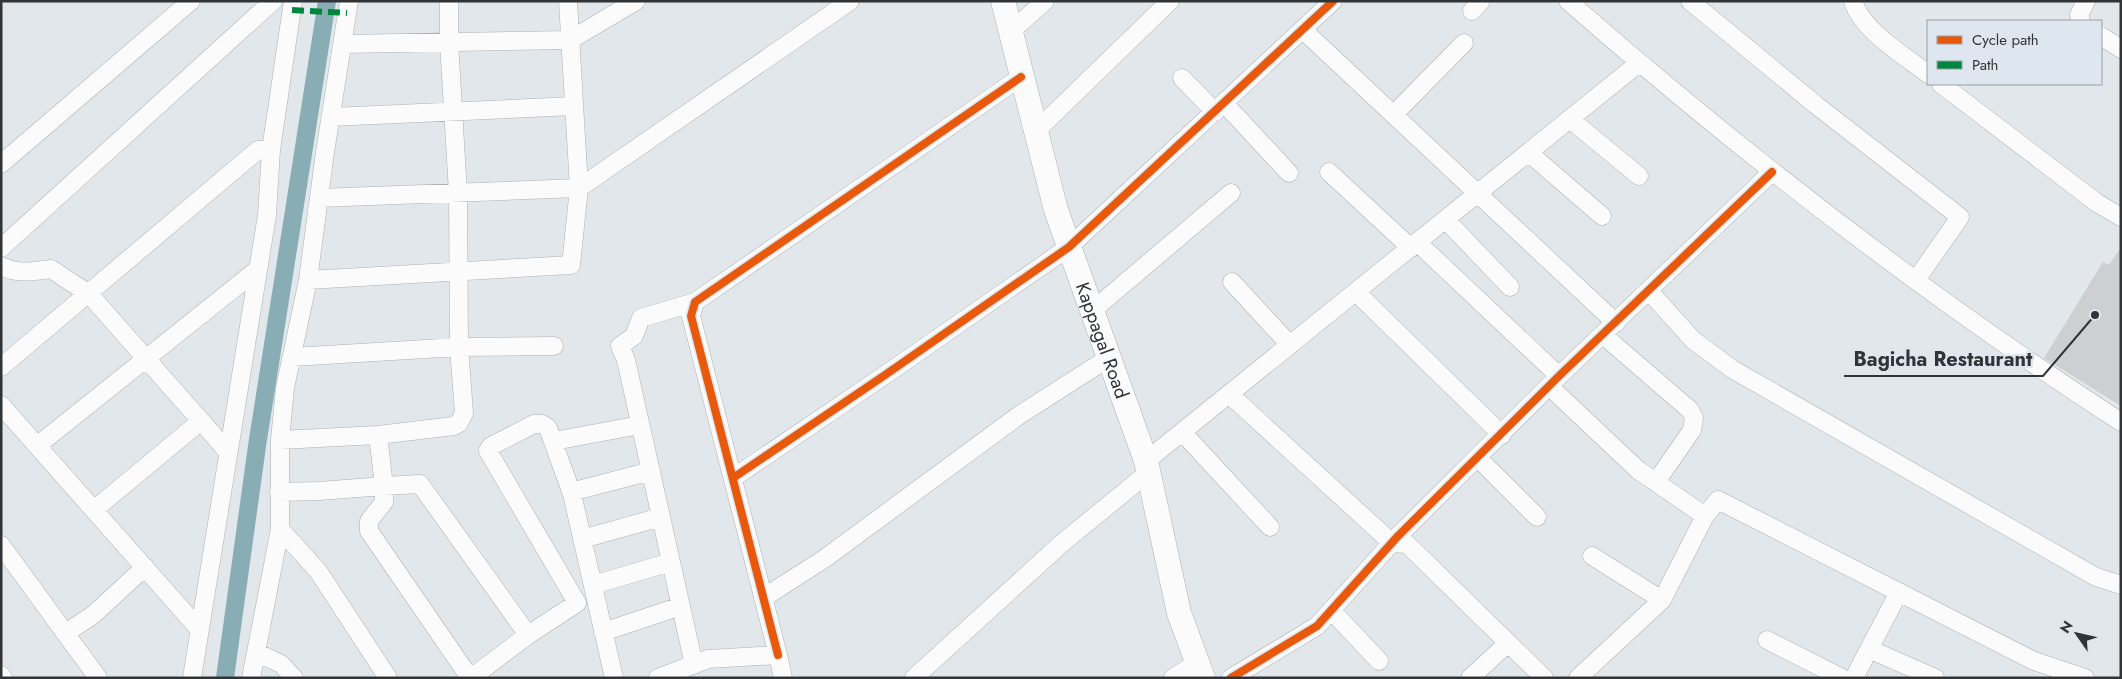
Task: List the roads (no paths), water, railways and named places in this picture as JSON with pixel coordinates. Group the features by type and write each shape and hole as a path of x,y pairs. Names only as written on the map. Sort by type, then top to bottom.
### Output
{"main road":[{"name":"Kappagal Road","path":"1003,1 1056,210 1110,357 1147,466 1179,613 1200,670"}],"street":[{"path":"1,164 191,1"},
{"path":"1,248 273,1"},
{"path":"192,678 267,215 271,150 293,1"},
{"path":"251,678 280,529 278,492 285,388 308,280 349,1"},
{"path":"280,440 378,435 454,426 459,423 464,413 459,347 458,193 449,42 449,1"},
{"path":"308,280 570,265 579,188 568,1"},
{"path":"342,44 570,40 636,1"},
{"path":"319,198 579,188 850,1"},
{"path":"1010,32 1045,1"},
{"path":"1036,131 1170,1"},
{"path":"733,478 885,376 1069,247 1333,1"},
{"path":"1568,1 1640,64 1772,172 2008,347 2121,422"},
{"path":"1690,1 1816,105 1960,217 1916,280"},
{"path":"1854,1 1865,21 1886,42 1927,73"},
{"path":"2080,20 2079,15 2086,1"},
{"path":"1303,30 1480,193 1616,323"},
{"path":"2102,37 2121,49"},
{"path":"1394,114 1464,43"},
{"path":"914,678 1182,432 1640,64"},
{"path":"694,664 626,360 620,346 634,336 641,318 695,302 1021,77"},
{"path":"1182,78 1219,107 1289,173"},
{"path":"1942,85 2097,203 2121,216"},
{"path":"331,117 574,106"},
{"path":"1571,120 1639,176"},
{"path":"1,367 258,150 271,150"},
{"path":"1529,153 1602,216"},
{"path":"1329,172 1415,245 1555,382 1638,470 1705,516"},
{"path":"1231,678 1317,626 1392,543 1772,172"},
{"path":"1092,310 1231,193"},
{"path":"1446,220 1510,287"},
{"path":"1,266 13,271 26,272 51,269 89,294 228,452"},
{"path":"38,445 258,269"},
{"path":"1232,282 1290,345"},
{"path":"1649,291 1693,340 1732,369 2096,577 2121,585"},
{"path":"1356,292 1502,435"},
{"path":"695,302 692,316 783,678"},
{"path":"1603,335 1690,410 1694,418 1692,430 1656,482"},
{"path":"292,357 459,347 554,346"},
{"path":"764,598 824,559 1018,416 1110,357"},
{"path":"1229,394 1392,543 1407,544 1544,678"},
{"path":"1,405 199,629"},
{"path":"95,510 201,421"},
{"path":"577,603 488,451 491,446 534,424 542,424 548,428 571,492 614,678"},
{"path":"554,441 640,425"},
{"path":"1182,432 1270,527"},
{"path":"378,435 384,502 369,521 369,530 471,678 528,635 594,590 671,562"},
{"path":"1478,458 1537,517"},
{"path":"571,492 651,471"},
{"path":"278,492 420,484 528,635"},
{"path":"1578,678 1662,600 1705,516 1718,500 2034,661 2085,678"},
{"path":"582,539 661,517"},
{"path":"280,529 318,571 388,678"},
{"path":"1,545 67,632 98,678"},
{"path":"1592,556 1662,600"},
{"path":"67,632 93,615 145,567"},
{"path":"1854,678 1899,592"},
{"path":"603,632 681,606"},
{"path":"1331,610 1379,661"},
{"path":"1767,640 1842,678"},
{"path":"1470,678 1508,643"},
{"path":"1869,649 1935,678"},
{"path":"256,652 281,664 294,678"},
{"path":"658,678 708,659 778,655"},
{"path":"1173,678 1200,670"}],"waterway":[{"path":"225,678 257,446 327,1"}],"place":[{"name":"Bagicha Restaurant","path":"2095,315"}]}
